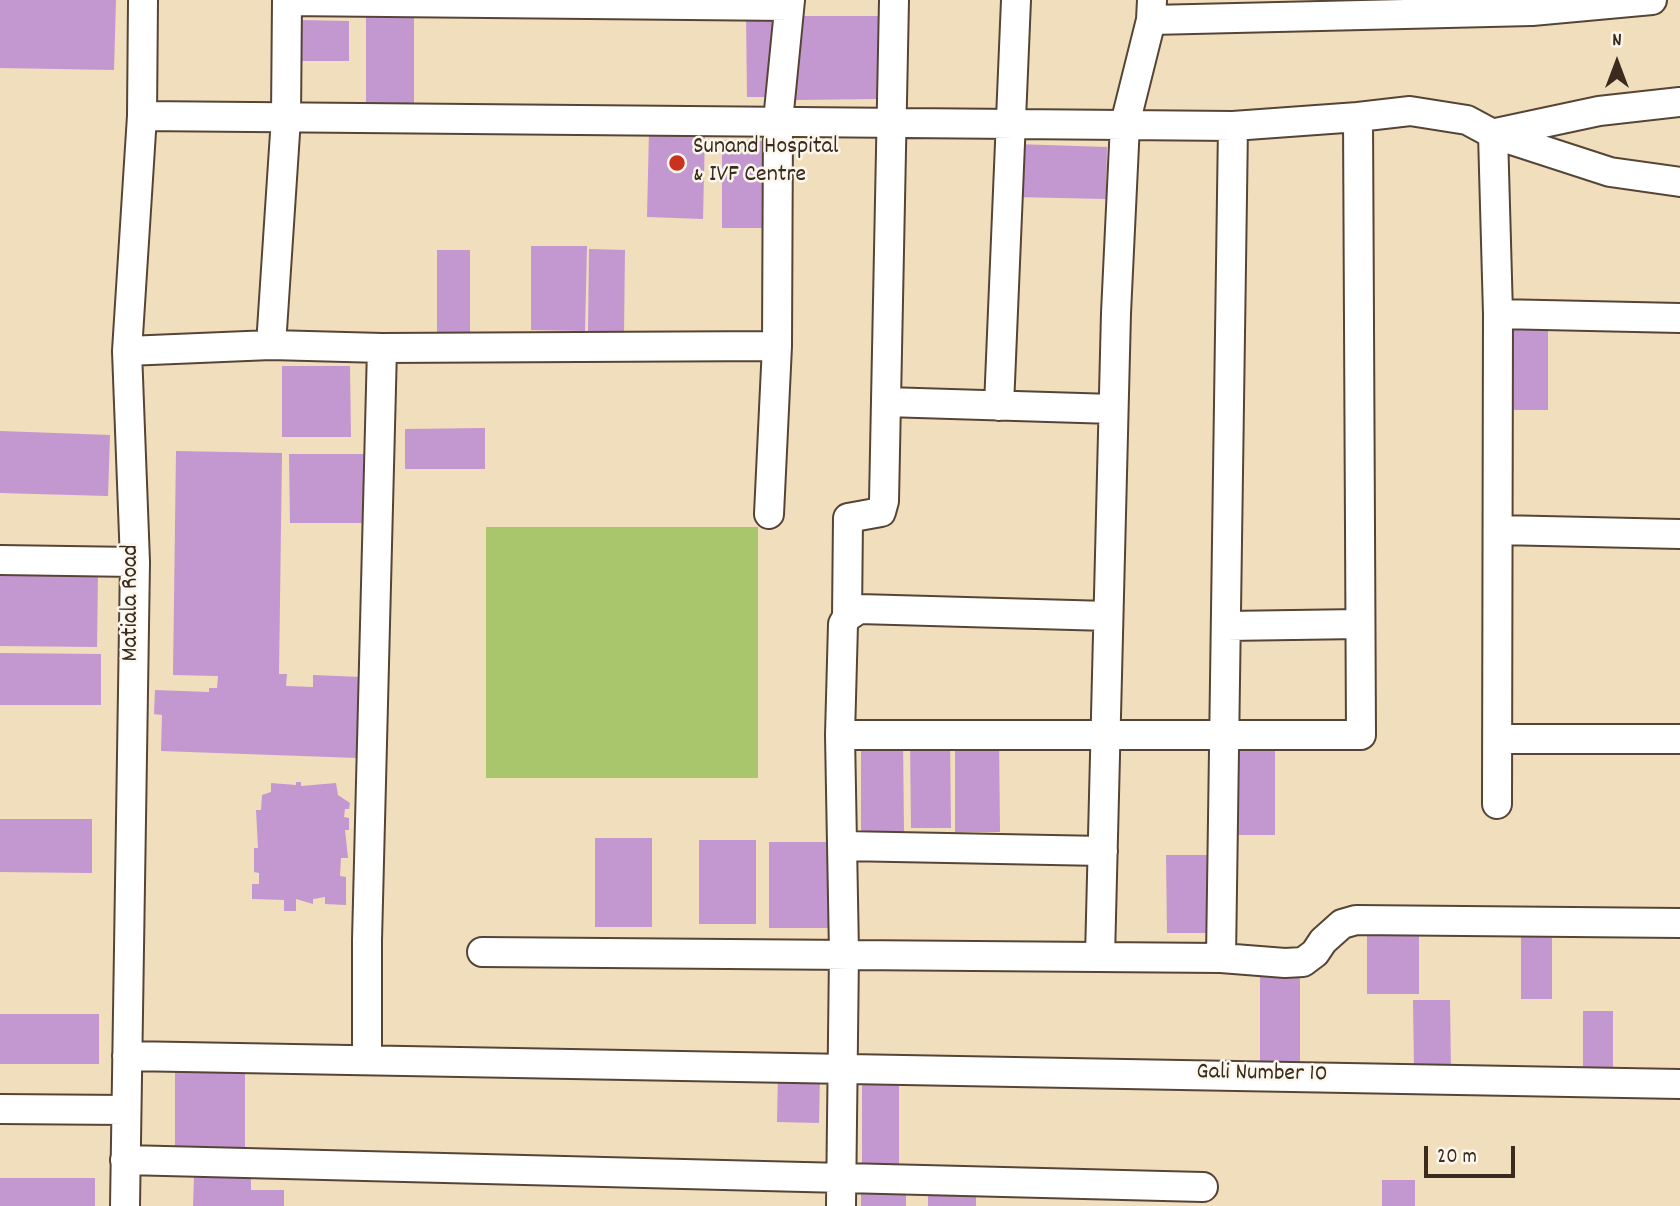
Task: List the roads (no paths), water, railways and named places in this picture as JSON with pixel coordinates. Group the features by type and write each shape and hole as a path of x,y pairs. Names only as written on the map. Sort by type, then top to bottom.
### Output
{"street":[{"name":"Matiala Road","path":"125,1206 135,562 127,351 142,116 143,0"},
{"path":"841,1192 845,953 841,632 847,617 848,518 881,512 884,502 894,122 894,0"},
{"path":"999,406 1016,0"},
{"path":"1100,957 1113,409 1125,124 1151,10 1532,11 1652,0"},
{"path":"271,345 286,118 287,1 789,3 778,121 777,346 769,514"},
{"path":"1493,134 1599,111 1680,102"},
{"path":"142,116 1233,126 1421,113 1468,120 1493,134 1621,176 1680,182"},
{"path":"841,735 1361,735 1358,117"},
{"path":"1221,958 1233,126"},
{"path":"1493,134 1498,314 1497,804"},
{"path":"1498,314 1680,318"},
{"path":"127,351 271,345 382,348 777,346"},
{"path":"368,1059 367,940 382,348"},
{"path":"886,402 1113,409"},
{"path":"1498,530 1680,534"},
{"path":"0,561 135,562"},
{"path":"847,617 859,609 1108,616"},
{"path":"1227,626 1359,624"},
{"path":"1498,739 1680,739"},
{"path":"843,846 1103,851"},
{"path":"482,952 845,953 1221,958 1303,962 1342,924 1356,920 1680,923"},
{"name":"Gali Number 10","path":"127,1056 843,1066 1680,1084"},
{"path":"0,1109 126,1110"},
{"path":"125,1160 841,1192 1203,1187"}],"place":[{"name":"Sunand Hospital & IVF Centre","path":"677,163"}]}
